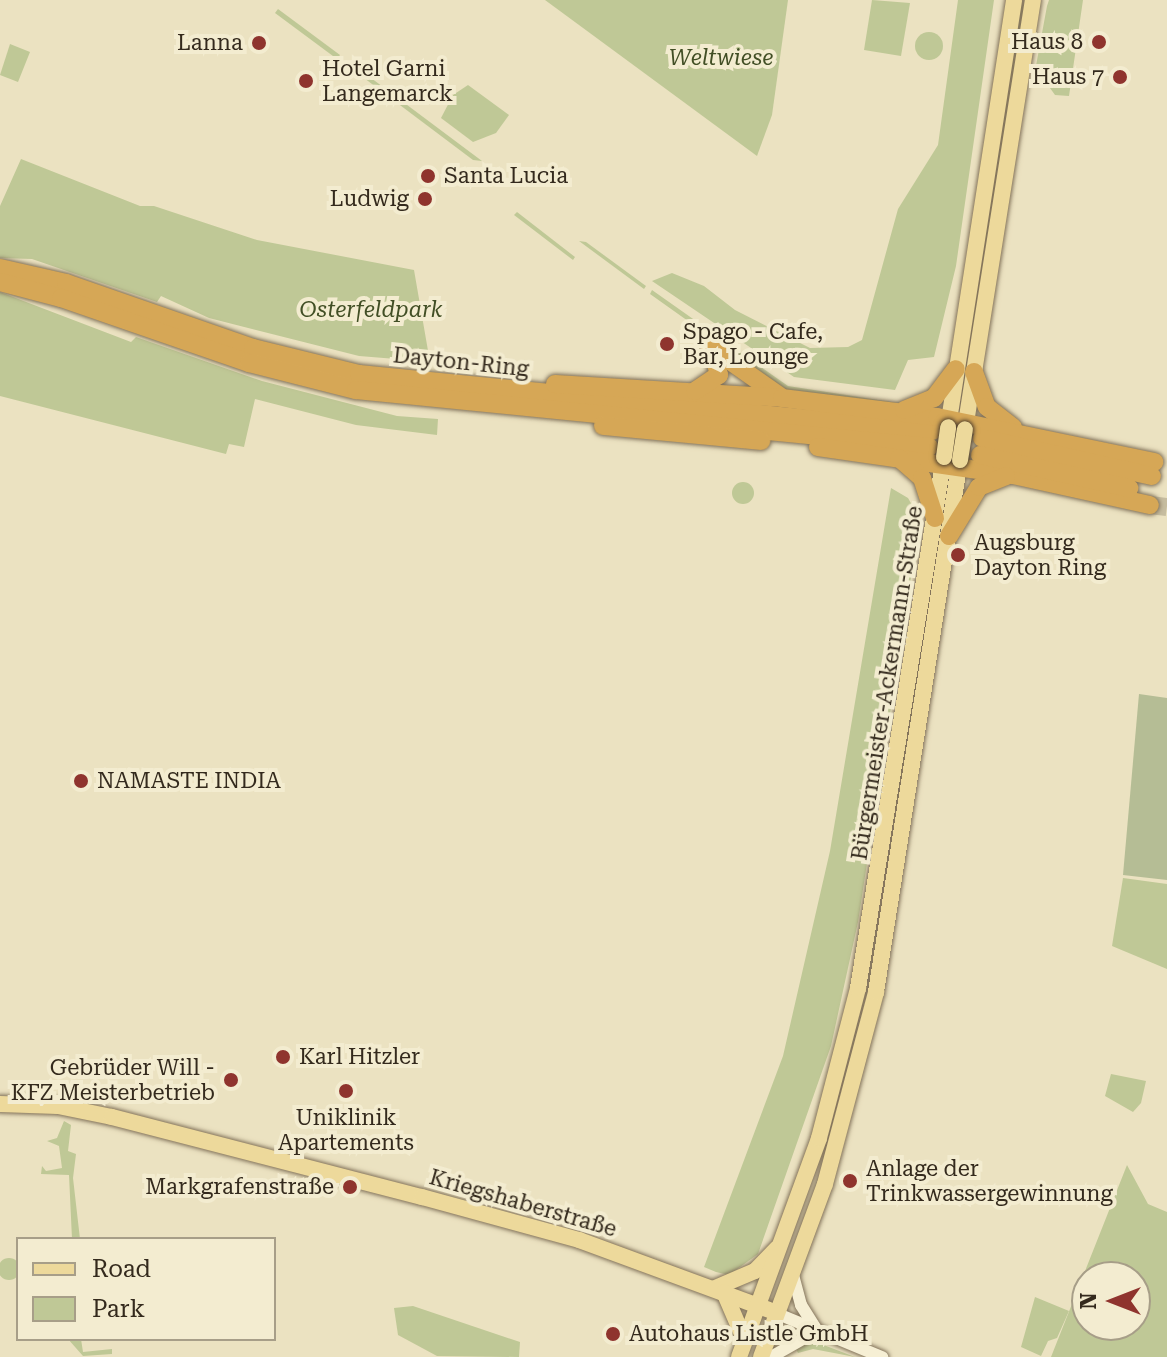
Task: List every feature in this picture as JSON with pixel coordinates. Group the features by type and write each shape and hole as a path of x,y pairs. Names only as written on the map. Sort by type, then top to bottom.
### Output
{"highway":[{"name":"Dayton-Ring","path":"0,268 66,283 286,357 434,385 950,442"},
{"name":"Dayton-Ring","path":"0,282 61,298 282,373 393,396 494,407 950,442"},
{"path":"695,391 719,375 710,347 782,398"},
{"path":"434,385 519,382 695,391 891,411 915,408 934,398 965,371 987,407 1019,431 1152,484"},
{"path":"494,407 643,433 896,456 950,442 1019,431"},
{"path":"891,411 1013,475"},
{"path":"981,447 1152,484"},
{"path":"896,456 922,478 935,518"},
{"path":"949,536 979,487 1013,475 1152,484"}],"main road":[{"name":"Bürgermeister-Ackermann-Straße","path":"965,371 1014,0"},
{"name":"Bürgermeister-Ackermann-Straße","path":"742,1349 827,1111 858,988 935,518 1033,0"},
{"name":"Bürgermeister-Ackermann-Straße","path":"761,1357 793,1275 833,1156 876,992 949,536 950,442"},
{"name":"Kriegshaberstraße","path":"0,1104 58,1106 335,1174 570,1237 778,1314"},
{"path":"742,1349 720,1290 755,1271 783,1241"}],"street":[{"path":"771,1357 817,1331 801,1305 793,1275"},
{"name":"Kriegshaberstraße","path":"778,1314 882,1357"}],"green space":[{"name":"Weltwiese","path":"545,0 788,0 772,115 757,156"},
{"path":"872,0 910,3 901,56 864,50"},
{"path":"958,0 994,0 956,266 934,357 908,360 895,390 794,377 652,281 672,273 704,286 735,310 810,348 848,347 862,340 898,209 938,145"},
{"path":"1049,0 1083,0 1069,96 1055,95 1045,81 1033,82 1047,6"},
{"path":"1019,5 1025,6 961,403 981,261"},
{"path":"278,9 340,55 337,59 275,13"},
{"path":"929,32 939,36 943,46 939,56 929,60 919,56 915,46 919,36"},
{"path":"10,44 30,52 18,82 0,75"},
{"path":"355,66 482,161 473,160 352,69"},
{"path":"468,85 509,115 496,133 473,142 441,118 453,95"},
{"name":"Osterfeldpark","path":"21,159 140,206 154,206 257,240 414,270 431,368 421,361 359,356 209,318 161,296 157,302 32,259 0,258 0,206"},
{"path":"517,212 575,257 573,260 514,215"},
{"path":"579,241 586,242 646,286 644,289"},
{"path":"652,290 788,386 911,405 788,392 650,294"},
{"name":"Osterfeldpark","path":"0,292 131,342 136,337 262,381 397,416 438,419 437,435 356,425 255,399 244,447 229,444 226,454 0,396"},
{"path":"743,482 751,485 754,493 751,501 743,504 735,501 732,493 735,485"},
{"path":"891,488 908,498 920,519 858,922 831,1046 758,1254 729,1275 704,1267 783,1056 830,851"},
{"path":"1139,694 1167,698 1167,880 1123,875"},
{"path":"1123,878 1167,884 1167,969 1112,946"},
{"path":"1111,1074 1146,1081 1141,1103 1133,1112 1105,1096"},
{"path":"64,1121 71,1125 68,1151 76,1154 73,1178 80,1237 72,1237 69,1175 41,1174 42,1166 46,1171 62,1168 59,1146 47,1141 57,1138"},
{"path":"1127,1165 1148,1204 1167,1212 1167,1357 1051,1357 1071,1306 1071,1341 1151,1341 1151,1261 1089,1261"},
{"path":"16,1260 16,1278 9,1280 1,1277 1,1261"},
{"path":"1035,1297 1069,1311 1057,1338 1048,1341 1041,1356 1021,1347"},
{"path":"413,1306 520,1342 519,1357 437,1356 398,1335 394,1308"},
{"path":"70,1341 81,1341 83,1352 112,1349 112,1354 83,1356"},
{"path":"810,1343 855,1357 813,1349 798,1353 795,1347"}],"tunnel":[{"path":"1150,505 1167,507"}],"place":[{"name":"Haus 8","path":"1099,42"},
{"name":"Lanna","path":"259,43"},
{"name":"Haus 7","path":"1120,77"},
{"name":"Hotel Garni Langemarck","path":"306,81"},
{"name":"Santa Lucia","path":"428,176"},
{"name":"Ludwig","path":"425,199"},
{"name":"Spago - Cafe, Bar, Lounge","path":"667,344"},
{"name":"Augsburg Dayton Ring","path":"958,555"},
{"name":"NAMASTE INDIA","path":"81,781"},
{"name":"Karl Hitzler","path":"283,1057"},
{"name":"Gebrüder Will - KFZ Meisterbetrieb","path":"231,1080"},
{"name":"Uniklinik Apartements","path":"346,1091"},
{"name":"Anlage der Trinkwassergewinnung","path":"850,1181"},
{"name":"Markgrafenstraße","path":"350,1187"},
{"name":"Autohaus Listle GmbH","path":"613,1334"}]}
